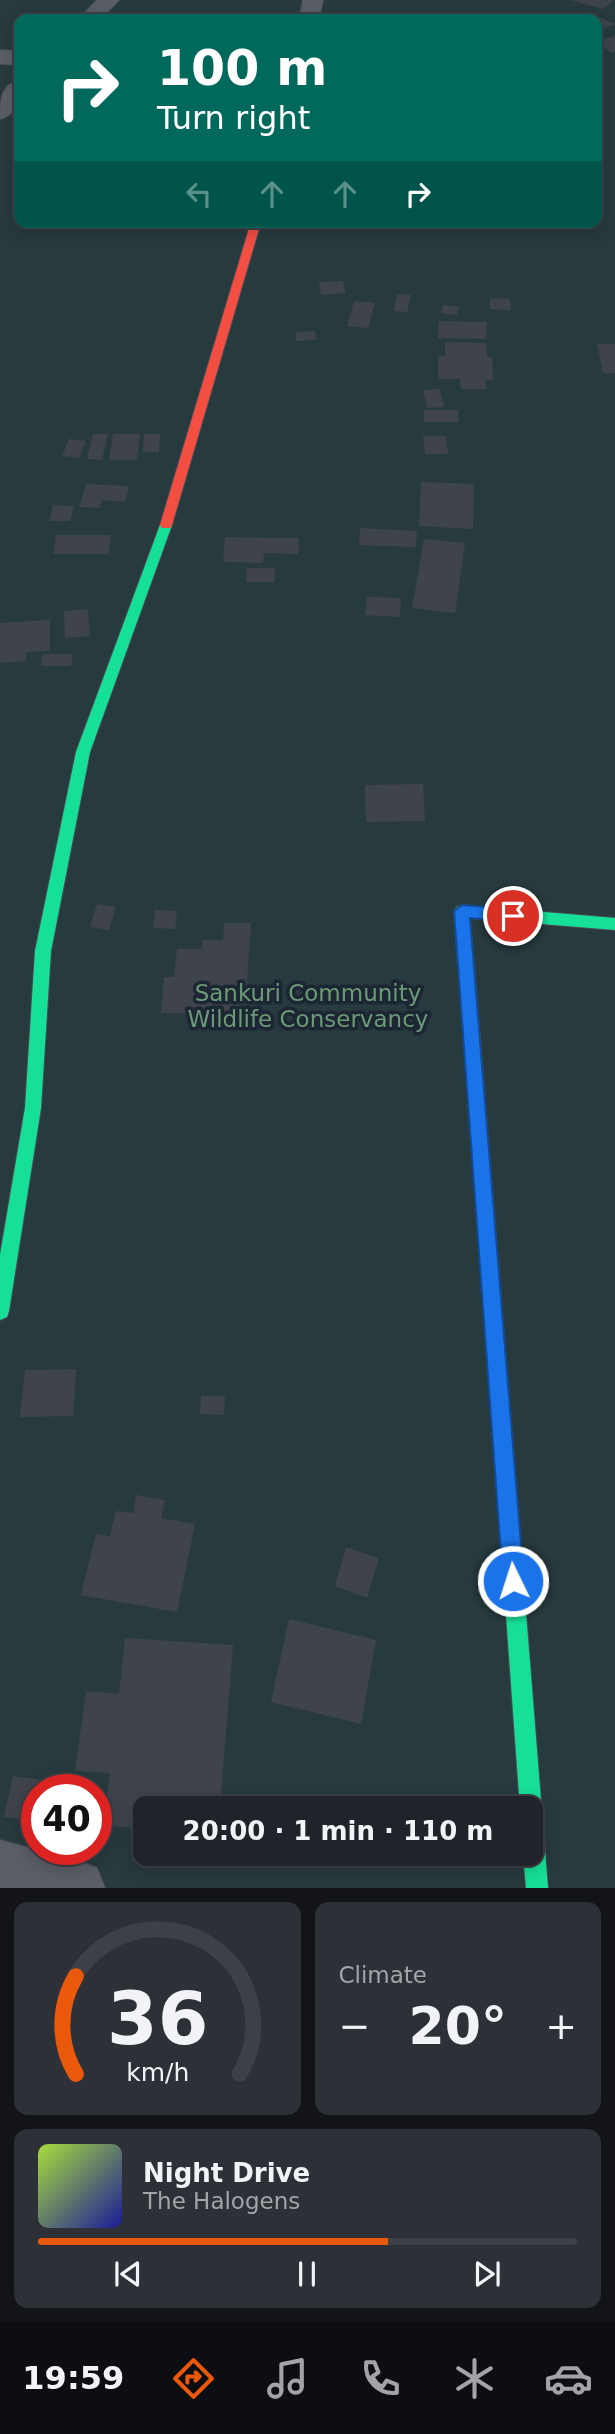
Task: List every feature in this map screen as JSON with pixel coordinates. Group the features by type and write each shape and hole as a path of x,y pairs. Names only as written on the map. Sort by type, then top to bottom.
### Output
{"street":[{"path":"94,14 108,0"},
{"path":"0,112 14,94"},
{"path":"0,1311 33,1108 43,951 83,752 153,567 201,415 254,228"},
{"path":"537,1888 462,911 615,924"},
{"path":"0,1868 77,1888"}],"green space":[{"name":"Sankuri Community Wildlife Conservancy","path":"0,0 615,0 615,1888 0,1888"}],"building":[{"path":"571,0 613,0 603,9"},
{"path":"602,18 615,24 603,29"},
{"path":"615,36 615,52 611,53 602,45 602,40"},
{"path":"343,281 346,293 321,295 319,282"},
{"path":"397,294 411,295 407,312 394,311"},
{"path":"490,298 510,299 511,310 490,309"},
{"path":"354,301 375,303 368,328 347,326"},
{"path":"443,305 459,307 457,315 441,313"},
{"path":"439,321 487,322 486,339 438,338"},
{"path":"315,331 316,340 296,341 296,332"},
{"path":"445,342 486,343 487,357 492,357 493,380 485,380 486,389 461,389 460,379 438,379 438,356 445,356"},
{"path":"597,344 615,344 615,373 603,373"},
{"path":"440,389 444,407 427,408 423,390"},
{"path":"424,410 458,410 459,422 424,422"},
{"path":"93,434 108,434 102,460 87,459"},
{"path":"113,434 140,434 137,460 109,460"},
{"path":"144,434 160,434 159,452 143,452"},
{"path":"423,436 446,436 448,454 425,454"},
{"path":"69,439 86,441 79,458 62,456"},
{"path":"421,482 474,484 473,529 419,526"},
{"path":"86,484 129,486 125,502 102,500 100,508 79,507"},
{"path":"53,505 74,506 70,521 49,521"},
{"path":"360,528 417,531 416,547 359,545"},
{"path":"56,535 111,535 108,554 53,554"},
{"path":"225,537 299,538 298,554 264,553 263,563 223,562"},
{"path":"424,539 465,543 455,613 412,608"},
{"path":"247,568 275,568 274,582 246,582"},
{"path":"367,597 401,598 400,617 365,615"},
{"path":"88,609 90,636 65,638 64,611"},
{"path":"50,620 50,651 26,652 26,661 0,663 0,623"},
{"path":"43,654 73,654 71,666 41,666"},
{"path":"423,784 425,821 366,822 365,785"},
{"path":"97,904 116,907 109,930 90,927"},
{"path":"155,910 177,911 175,929 153,928"},
{"path":"224,923 251,923 245,1014 161,1013 164,977 174,977 177,949 202,949 203,940 223,940"},
{"path":"76,1369 73,1416 20,1417 25,1370"},
{"path":"201,1396 225,1396 224,1415 200,1414"},
{"path":"136,1495 165,1500 161,1518 195,1524 177,1612 81,1595 96,1534 110,1536 116,1511 133,1513"},
{"path":"346,1547 379,1558 367,1598 335,1586"},
{"path":"289,1619 376,1640 361,1724 271,1702"},
{"path":"125,1638 233,1645 221,1796 133,1796 133,1827 112,1826 112,1774 75,1771 86,1691 119,1694"},
{"path":"13,1776 21,1777 21,1819 4,1817"}],"traffic: fast":[{"path":"0,1311 33,1108 43,951 83,752 166,525"},
{"path":"467,976 462,911 615,924"},
{"path":"493,1312 537,1888"}],"traffic: slow":[{"path":"467,976 493,1312"}],"traffic: jam":[{"path":"166,525 254,228"}],"route":[{"path":"513,916 462,911 513,1581"}]}
